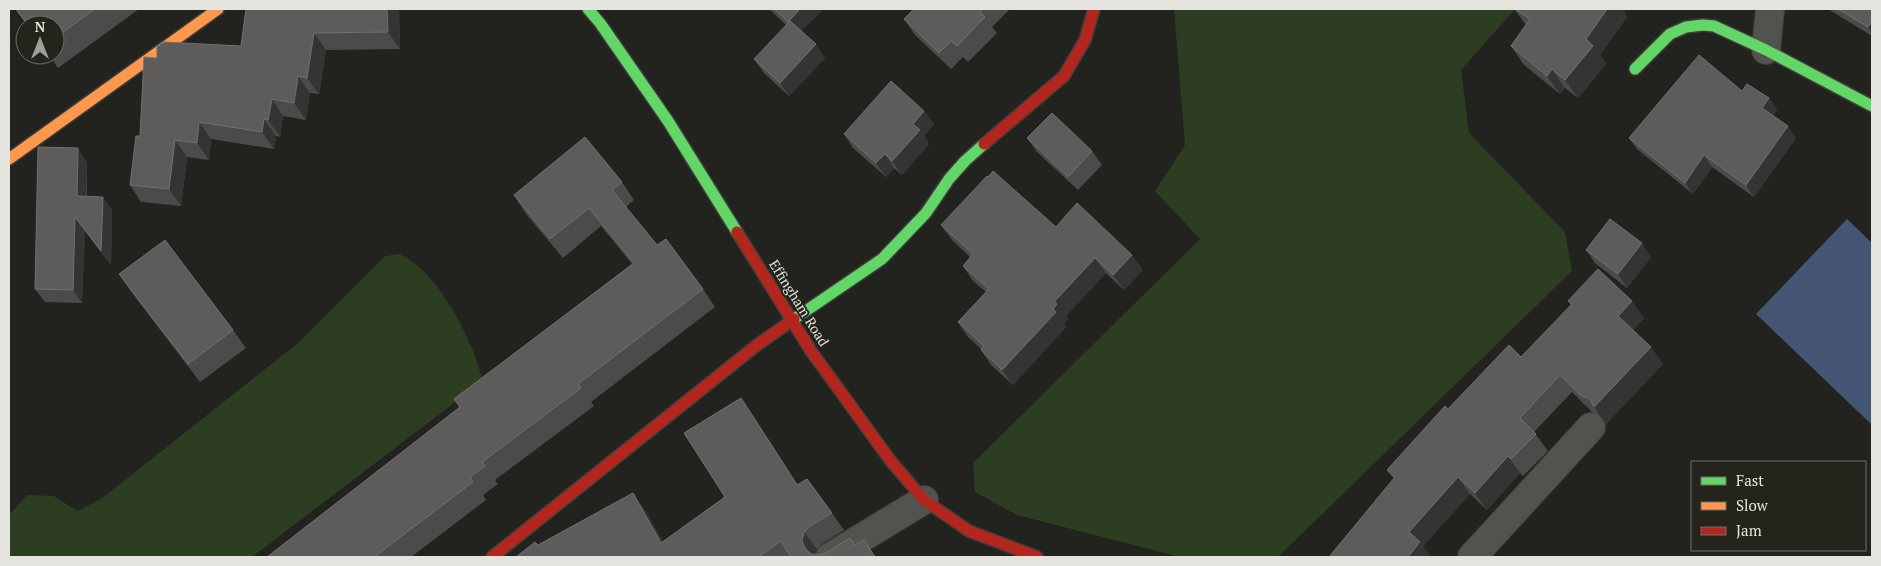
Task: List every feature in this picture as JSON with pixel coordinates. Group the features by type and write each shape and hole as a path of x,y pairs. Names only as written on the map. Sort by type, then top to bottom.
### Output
{"street":[{"path":"9,159 218,9"},
{"name":"Effingham Road","path":"588,9 668,121 811,351 890,460 924,500 969,531 1037,557"},
{"path":"492,557 757,345 882,259 926,213 949,179 965,161 1064,76 1085,40 1094,9"},
{"path":"1766,50 1770,9"},
{"path":"1635,69 1670,34 1686,27 1714,26 1766,50 1872,106"},
{"path":"1472,557 1591,427"},
{"path":"830,557 924,500"}],"green space":[{"path":"1174,9 1515,9 1461,70 1469,133 1565,232 1572,271 1278,557 1180,557 1017,515 975,492 973,463 1200,239 1155,191 1185,145"},
{"path":"399,254 410,260 432,280 450,305 476,357 483,381 252,557 9,557 9,515 27,495 54,496 77,511 101,499 298,343 385,256"}],"water":[{"path":"1847,219 1872,243 1872,425 1756,314"}],"building":[{"path":"16,9 95,9 65,31 65,15 20,15"},
{"path":"246,9 387,9 388,32 314,33 307,78 298,76 294,103 272,99 268,120 264,119 262,132 199,122 197,143 175,140 169,189 130,185 136,136 140,136 144,57 157,58 157,47 164,42 241,46"},
{"path":"774,9 800,9 788,22"},
{"path":"914,9 983,9 980,12 985,17 957,46 951,41 939,53 904,19"},
{"path":"1515,9 1607,9 1586,39 1593,46 1565,80 1552,69 1547,76 1511,46 1530,19"},
{"path":"1838,9 1872,9 1872,21 1868,27"},
{"path":"790,21 816,44 780,83 754,59"},
{"path":"1699,55 1742,91 1747,84 1769,98 1762,108 1788,126 1746,185 1704,155 1685,183 1629,138"},
{"path":"891,81 924,111 913,124 920,130 892,161 885,154 876,163 844,134"},
{"path":"1052,113 1092,151 1068,177 1027,138"},
{"path":"585,137 622,182 612,190 657,245 666,239 703,289 578,384 581,388 482,462 485,466 470,477 473,482 374,557 267,557 460,407 454,399 634,263 589,208 550,239 514,195"},
{"path":"38,147 78,148 77,196 103,197 101,251 75,217 73,290 35,289"},
{"path":"993,171 1056,227 1077,203 1132,255 1113,275 1095,258 1054,302 1057,304 1053,309 1056,312 1002,370 981,350 984,346 958,322 989,289 963,266 973,254 941,225"},
{"path":"1610,219 1642,243 1618,274 1586,250"},
{"path":"165,240 233,330 188,364 119,274"},
{"path":"1598,269 1632,301 1618,316 1651,347 1594,407 1590,399 1580,395 1560,375 1520,418 1536,434 1511,459 1508,456 1475,493 1458,477 1409,532 1420,542 1408,557 1329,557 1395,477 1387,470 1445,406 1448,409 1509,345 1521,357 1572,304 1568,301"},
{"path":"741,398 797,485 807,479 832,513 810,526 804,532 802,541 805,548 811,554 819,555 826,553 850,538 855,545 864,540 875,557 791,557 781,541 758,557 516,557 535,542 538,545 633,493 661,543 725,497 684,433"}],"traffic: fast":[{"path":"588,9 600,23 668,121 737,232"},
{"path":"1635,69 1670,34 1686,27 1714,26 1766,50 1872,106"},
{"path":"794,319 882,259 926,213 949,179 984,144"}],"traffic: slow":[{"path":"9,159 218,9"}],"traffic: jam":[{"path":"984,144 1064,76 1085,40 1094,9"},
{"path":"737,232 811,351 890,460 924,500 969,531 1037,557"},
{"path":"492,557 757,345 794,319"}]}
